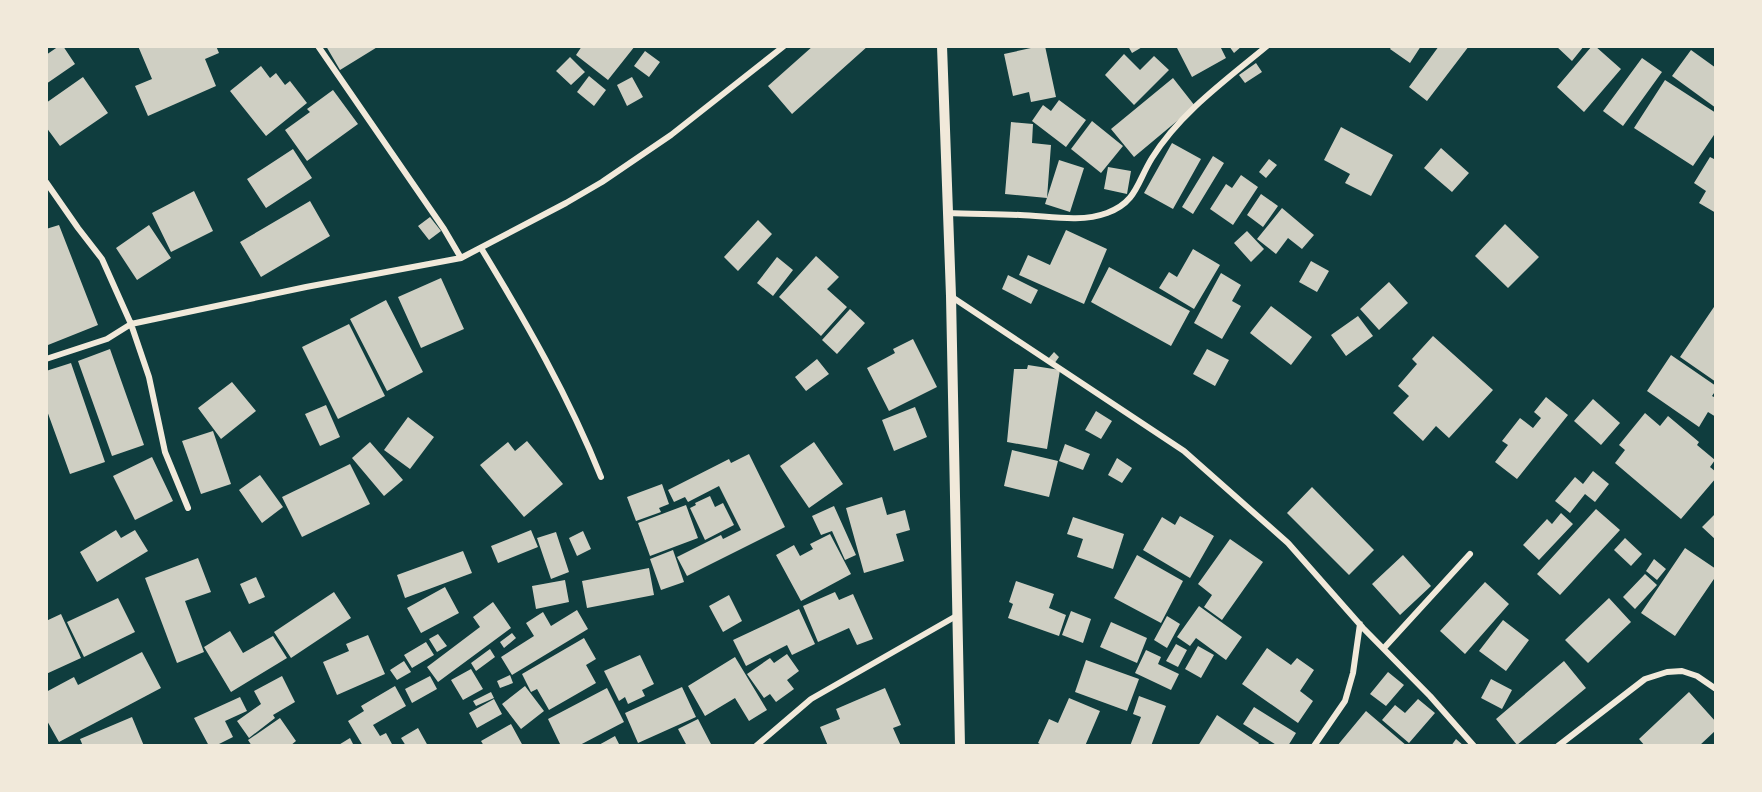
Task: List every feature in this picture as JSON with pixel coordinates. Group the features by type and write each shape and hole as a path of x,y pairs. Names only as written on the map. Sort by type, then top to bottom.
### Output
{"street":[{"path":"318,46 444,229 461,258"},
{"path":"46,359 107,339 131,324 306,287 461,258 602,182 672,135 784,46"},
{"path":"942,46 946,213 951,296 960,746"},
{"path":"946,213 1077,219 1106,213 1125,205 1134,194 1151,160 1166,138 1214,90 1267,46"},
{"path":"46,182 102,259 131,324 149,377 165,452 188,508"},
{"path":"481,248 521,313 562,389 583,431 601,477"},
{"path":"951,296 1184,451 1288,543 1474,746"},
{"path":"1384,648 1470,554"},
{"path":"756,746 812,699 958,615"},
{"path":"1314,746 1345,701 1353,673 1360,624"},
{"path":"1558,746 1645,679 1667,672 1682,671 1697,676 1716,689"}],"building":[{"path":"59,46 63,46 75,64 46,84 46,55"},
{"path":"138,46 216,46 219,53 205,59 216,86 148,116 135,86 152,79"},
{"path":"326,46 379,46 340,70"},
{"path":"582,46 635,46 608,80 576,55"},
{"path":"813,46 868,46 792,114 768,86"},
{"path":"1045,46 1056,97 1031,102 1029,92 1013,96 1004,54"},
{"path":"1128,46 1144,46 1132,53"},
{"path":"1176,46 1220,46 1226,58 1192,77"},
{"path":"1229,46 1242,46 1234,53"},
{"path":"1392,46 1421,46 1410,63 1390,49"},
{"path":"1439,46 1469,46 1427,101 1409,87"},
{"path":"1556,46 1584,46 1572,61"},
{"path":"1592,46 1595,46 1621,69 1584,112 1557,87"},
{"path":"1691,50 1716,68 1716,108 1672,76"},
{"path":"645,51 660,62 649,77 634,66"},
{"path":"1124,54 1140,70 1154,56 1169,70 1134,105 1105,75"},
{"path":"570,57 585,72 571,85 556,71"},
{"path":"1642,58 1662,72 1623,126 1603,111"},
{"path":"1256,63 1262,72 1245,83 1239,75"},
{"path":"261,66 270,78 276,73 285,85 290,81 307,103 266,136 230,91"},
{"path":"589,76 606,90 594,106 577,92"},
{"path":"83,77 108,113 60,146 46,127 46,103"},
{"path":"632,77 643,97 627,106 617,85"},
{"path":"1173,78 1195,106 1134,157 1111,129"},
{"path":"1665,80 1716,113 1716,132 1693,166 1634,128"},
{"path":"333,90 358,124 307,161 285,130 310,112 307,109"},
{"path":"1059,100 1086,120 1066,147 1032,121 1043,105 1051,111"},
{"path":"1092,121 1123,146 1101,173 1071,149"},
{"path":"1011,122 1033,124 1032,143 1051,145 1047,198 1005,194"},
{"path":"1341,127 1393,155 1371,196 1345,183 1350,174 1324,160"},
{"path":"1172,143 1201,159 1173,209 1144,193"},
{"path":"1441,148 1469,173 1452,192 1424,168"},
{"path":"293,149 312,178 266,208 247,179"},
{"path":"1213,156 1224,163 1193,214 1182,207"},
{"path":"1710,157 1716,160 1716,213 1699,203 1706,191 1694,183"},
{"path":"1269,159 1277,165 1266,178 1259,172"},
{"path":"1059,160 1084,168 1070,212 1045,204"},
{"path":"1108,167 1131,171 1127,194 1104,189"},
{"path":"1241,175 1258,187 1233,225 1210,209 1226,184 1232,188"},
{"path":"194,191 213,231 171,252 152,213"},
{"path":"1261,194 1278,206 1263,227 1247,215"},
{"path":"310,201 330,236 261,277 240,242"},
{"path":"1282,208 1314,235 1302,249 1288,238 1276,254 1257,239"},
{"path":"430,217 441,231 429,240 418,226"},
{"path":"758,220 772,234 738,271 724,257"},
{"path":"1505,224 1539,257 1508,288 1475,256"},
{"path":"59,225 98,325 48,345 46,340 46,229"},
{"path":"149,225 171,258 137,280 116,248"},
{"path":"1066,230 1107,249 1084,304 1019,275 1028,255 1050,265"},
{"path":"1247,231 1264,249 1251,262 1234,243"},
{"path":"1193,249 1220,265 1194,309 1159,288 1169,272 1177,277"},
{"path":"816,256 839,277 827,289 847,307 821,336 779,297"},
{"path":"777,257 793,270 773,296 757,283"},
{"path":"1311,261 1329,271 1317,292 1299,282"},
{"path":"1109,267 1190,311 1171,346 1091,302"},
{"path":"1221,273 1241,285 1232,301 1241,306 1222,339 1194,323"},
{"path":"1008,275 1038,290 1031,304 1002,289"},
{"path":"441,278 464,329 421,348 398,297"},
{"path":"1389,282 1408,303 1379,330 1360,309"},
{"path":"386,300 423,372 387,391 350,319"},
{"path":"1716,304 1716,382 1680,357"},
{"path":"1271,306 1312,337 1291,365 1250,333"},
{"path":"850,309 865,323 837,354 822,340"},
{"path":"1358,316 1373,336 1346,356 1331,335"},
{"path":"349,324 385,396 338,419 302,347"},
{"path":"1433,336 1493,390 1449,438 1436,426 1423,441 1393,413 1409,396 1398,386 1417,364 1412,359"},
{"path":"913,339 937,387 889,411 867,368 895,353 893,349"},
{"path":"110,349 144,445 112,456 78,361"},
{"path":"1207,349 1229,360 1215,386 1193,374"},
{"path":"1054,352 1059,357 1054,364 1048,359"},
{"path":"1671,355 1716,386 1712,396 1716,398 1716,417 1708,412 1699,427 1647,391"},
{"path":"817,359 829,374 806,391 795,377"},
{"path":"71,363 105,462 70,474 46,408 46,371"},
{"path":"1028,365 1060,370 1047,449 1007,442 1014,369 1027,369"},
{"path":"232,382 256,411 221,439 198,408"},
{"path":"1546,397 1568,415 1517,479 1495,462 1508,445 1502,441 1520,418 1533,428 1541,418 1534,412"},
{"path":"1593,399 1620,423 1601,445 1574,421"},
{"path":"326,405 340,437 320,446 305,414"},
{"path":"915,407 927,437 894,451 882,420"},
{"path":"1096,411 1112,421 1101,439 1085,430"},
{"path":"1645,413 1660,426 1668,416 1699,442 1697,445 1715,460 1710,467 1716,472 1716,478 1681,519 1615,463 1625,450 1619,445"},
{"path":"408,417 434,437 410,469 384,450"},
{"path":"213,431 231,484 201,494 182,441"},
{"path":"527,441 563,484 524,517 480,465 508,442 515,451"},
{"path":"370,442 403,480 384,496 352,458"},
{"path":"814,442 843,484 809,508 780,466"},
{"path":"1065,444 1090,454 1083,470 1059,461"},
{"path":"1012,450 1058,461 1049,497 1004,486"},
{"path":"749,454 785,527 687,576 677,557 721,535 723,539 741,530 719,486 688,502 685,497 674,502 668,490 729,459 731,463"},
{"path":"152,457 173,501 135,520 113,476"},
{"path":"1117,458 1132,468 1122,483 1108,475"},
{"path":"350,464 370,504 302,537 282,497"},
{"path":"1593,471 1609,484 1595,502 1585,494 1570,513 1555,501 1575,477 1583,484"},
{"path":"260,475 283,507 262,523 239,490"},
{"path":"662,484 669,504 659,508 661,512 636,521 627,497"},
{"path":"1312,487 1374,550 1349,575 1287,513"},
{"path":"710,496 715,507 723,503 734,525 705,540 690,508"},
{"path":"882,497 887,515 905,510 910,530 896,534 904,561 864,573 846,508"},
{"path":"686,505 698,538 650,556 638,523"},
{"path":"834,506 856,555 845,560 832,531 821,535 812,516"},
{"path":"1596,509 1620,530 1560,595 1537,574"},
{"path":"1561,513 1573,524 1539,560 1523,545 1547,519 1552,524"},
{"path":"1716,513 1716,540 1702,527"},
{"path":"1180,516 1214,536 1190,578 1143,550 1162,517 1175,525"},
{"path":"1073,517 1124,534 1113,569 1077,557 1083,539 1067,534"},
{"path":"116,530 121,538 135,530 148,551 97,582 80,552"},
{"path":"531,530 538,547 498,563 491,546"},
{"path":"583,531 591,549 577,556 569,538"},
{"path":"556,532 569,572 551,579 537,538"},
{"path":"830,534 851,574 801,601 776,555 794,545 800,556 813,549 810,544"},
{"path":"1625,538 1642,554 1631,566 1614,550"},
{"path":"1230,539 1263,562 1222,620 1204,607 1212,595 1198,584"},
{"path":"1685,548 1716,569 1716,576 1675,636 1641,613"},
{"path":"673,550 684,582 661,590 650,559"},
{"path":"463,551 472,573 405,598 397,575"},
{"path":"1137,555 1183,581 1161,623 1114,598"},
{"path":"1403,555 1431,586 1400,615 1372,584"},
{"path":"198,558 211,592 185,601 204,652 177,663 145,578"},
{"path":"1654,559 1666,569 1657,580 1646,571"},
{"path":"649,568 654,595 587,608 582,581"},
{"path":"1645,574 1657,585 1635,609 1623,597"},
{"path":"256,577 265,597 249,604 240,584"},
{"path":"565,580 569,602 536,609 532,586"},
{"path":"1016,581 1054,594 1049,608 1066,615 1059,636 1008,618 1013,604 1009,602"},
{"path":"1485,582 1509,604 1465,654 1440,631"},
{"path":"445,587 459,613 421,633 407,608"},
{"path":"334,592 351,618 291,658 274,632"},
{"path":"835,592 839,600 853,594 873,639 857,645 849,628 818,642 803,606"},
{"path":"729,595 742,621 723,632 709,606"},
{"path":"118,598 135,632 84,657 67,622"},
{"path":"1609,598 1631,622 1588,663 1565,640"},
{"path":"493,602 511,628 438,682 427,667 480,627 473,617"},
{"path":"1199,606 1242,637 1226,660 1196,638 1190,646 1177,637"},
{"path":"799,609 815,644 792,655 787,645 746,666 733,640"},
{"path":"577,610 588,629 512,675 501,657 534,636 526,623 543,612 551,626"},
{"path":"1071,611 1091,619 1083,643 1062,635"},
{"path":"61,614 81,658 46,674 46,621"},
{"path":"1167,616 1180,624 1167,648 1154,640"},
{"path":"1503,620 1529,640 1506,671 1479,651"},
{"path":"1111,622 1147,638 1137,663 1100,647"},
{"path":"230,631 243,653 273,636 287,658 231,692 204,647"},
{"path":"512,633 516,638 504,648 500,642"},
{"path":"438,634 447,646 437,652 429,639"},
{"path":"368,635 385,674 337,695 323,662 349,651 346,644"},
{"path":"584,638 596,659 586,665 596,683 549,710 537,689 531,692 522,674"},
{"path":"426,642 434,655 412,668 404,655"},
{"path":"1176,644 1187,650 1178,667 1166,661"},
{"path":"1198,646 1214,655 1201,678 1185,669"},
{"path":"1267,648 1291,665 1297,658 1314,670 1300,691 1313,701 1298,723 1242,684"},
{"path":"490,649 495,657 476,671 471,663"},
{"path":"1146,650 1161,657 1158,664 1179,674 1171,690 1135,673"},
{"path":"142,652 161,688 59,742 46,719 46,692 74,677 78,685"},
{"path":"787,654 799,671 787,680 794,689 776,702 770,694 764,698 747,674 770,658 774,663"},
{"path":"640,655 654,684 642,690 645,696 628,704 625,697 619,701 604,671"},
{"path":"735,657 767,710 749,721 735,698 705,716 688,686"},
{"path":"1086,660 1139,679 1127,711 1075,692"},
{"path":"404,661 411,672 397,680 390,670"},
{"path":"1564,661 1586,688 1517,745 1496,719"},
{"path":"471,669 483,689 463,700 451,680"},
{"path":"1388,672 1404,685 1386,706 1370,694"},
{"path":"510,675 513,683 500,688 497,681"},
{"path":"282,676 295,702 273,715 275,718 249,738 237,721 261,704 254,691"},
{"path":"430,676 437,689 412,703 405,689"},
{"path":"1491,679 1512,690 1502,709 1481,698"},
{"path":"395,686 406,706 373,725 380,736 386,733 393,746 363,746 348,721 364,711 361,706"},
{"path":"525,686 544,711 521,729 502,704"},
{"path":"682,687 696,717 638,743 625,713"},
{"path":"607,688 624,722 578,746 561,746 548,719"},
{"path":"885,688 901,725 893,728 901,746 828,746 820,727 840,719 836,709"},
{"path":"491,692 494,698 476,706 473,701"},
{"path":"1689,692 1716,722 1716,730 1699,746 1645,746 1639,739"},
{"path":"1139,696 1166,706 1151,746 1130,746 1141,717 1133,714"},
{"path":"240,697 247,711 225,721 233,737 215,746 209,746 194,718"},
{"path":"1069,698 1100,711 1085,746 1044,746 1038,743 1049,719 1058,723"},
{"path":"494,699 502,714 477,728 469,713"},
{"path":"1418,699 1435,713 1409,743 1382,720 1395,705 1405,713"},
{"path":"1254,707 1296,733 1288,746 1278,746 1243,724"},
{"path":"1366,711 1407,746 1337,746"},
{"path":"1217,715 1259,743 1257,746 1198,746"},
{"path":"132,717 144,746 83,746 80,739"},
{"path":"280,718 296,741 290,746 252,746 248,740"},
{"path":"698,719 712,746 687,746 678,729"},
{"path":"511,724 523,746 484,746 481,741"},
{"path":"418,728 428,746 406,746 401,738"},
{"path":"615,736 620,746 597,746"},
{"path":"350,738 354,746 337,746"},
{"path":"1456,739 1464,746 1451,746"}]}
